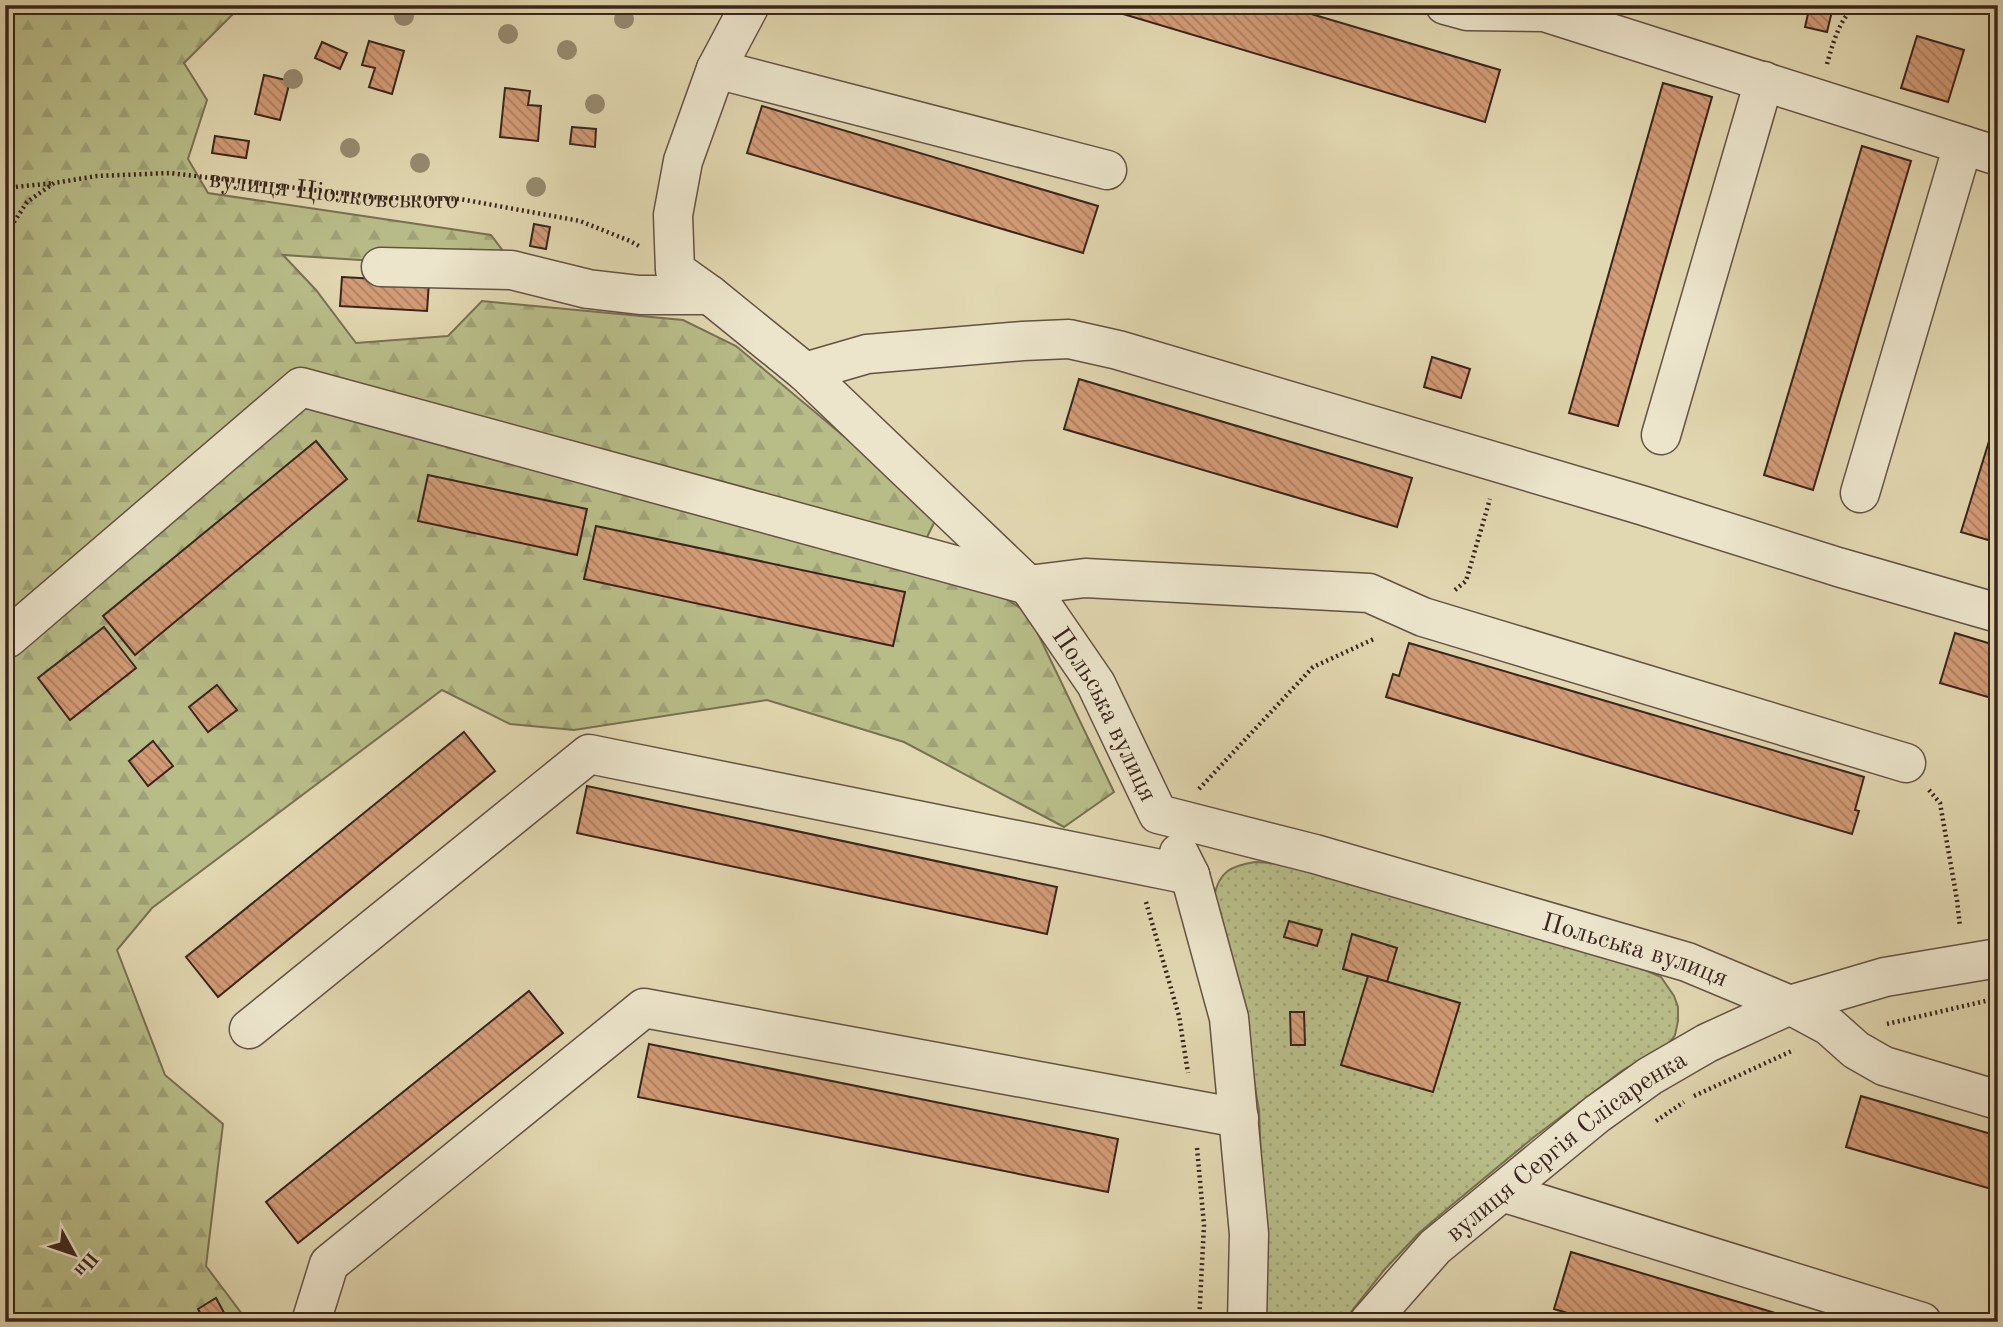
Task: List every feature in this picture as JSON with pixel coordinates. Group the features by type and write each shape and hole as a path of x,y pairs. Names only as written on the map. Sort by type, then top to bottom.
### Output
{"street":[{"path":"674,270 673,215 683,161 716,69 750,5"},
{"path":"1445,5 1466,11 1544,12 1980,150 1860,493"},
{"path":"716,69 1107,170"},
{"path":"1661,435 1764,81"},
{"path":"381,267 511,270 588,289 640,295 710,295"},
{"name":"Польська вулиця","path":"674,270 710,295 805,372 1028,585 1096,684 1158,814 1315,853 1687,962 1790,1005 1829,1026 1856,1050 1884,1066 1998,1100"},
{"path":"805,372 867,354 1023,341 1069,340 1118,350 1998,613"},
{"path":"8,638 301,387 1028,585 1085,578 1369,593 1423,617 1906,763"},
{"path":"249,1029 589,754 1190,875"},
{"path":"1158,814 1190,875 1228,1018 1249,1234 1247,1322"},
{"path":"1790,1005 1885,977 1998,958"},
{"name":"вулиця Сергія Слісаренка","path":"1369,1322 1435,1247 1597,1114 1650,1076 1707,1043 1790,1005"},
{"path":"311,1322 330,1264 644,1008 1239,1118"},
{"path":"1502,1192 1922,1322"}],"path":[{"path":"1816,98 1834,41 1846,14 1856,5"},
{"name":"вулиця Ціолковського","path":"5,236 27,202 54,183 97,176 170,173 380,198 460,199 580,221 630,241 674,270"},
{"path":"5,188 54,183"},
{"path":"1158,814 1188,801 1313,667 1423,617 1466,581 1500,464"},
{"path":"1940,803 1957,900"},
{"path":"1647,1126 1689,1099 1808,1044 1998,999"}],"green space":[{"path":"5,5 242,5 184,63 207,100 188,159 208,193 491,235 509,259 468,267 283,255 316,290 356,343 448,336 482,301 683,320 736,346 938,515 923,545 1028,613 1114,792 1064,827 904,742 767,700 574,730 510,724 442,690 152,908 117,950 165,1075 223,1124 206,1266 248,1322 5,1322"},
{"path":"1255,862 1289,864 1631,964 1661,977 1678,1007 1675,1035 1668,1045 1623,1070 1534,1137 1453,1204 1419,1233 1385,1269 1343,1322 1262,1322 1264,1231 1259,1110 1238,991 1214,897 1219,881 1227,871"}],"building":[{"path":"1093,5 1281,5 1500,70 1485,122"},
{"path":"1810,5 1833,7 1827,32 1805,27"},
{"path":"1917,36 1964,50 1948,102 1901,88"},
{"path":"369,41 404,51 392,94 369,87 375,68 362,65"},
{"path":"322,42 347,53 340,69 315,58"},
{"path":"264,75 290,81 280,120 255,114"},
{"path":"1663,83 1712,97 1618,426 1569,413"},
{"path":"505,88 530,91 528,105 541,106 538,141 500,137"},
{"path":"762,106 1098,206 1083,253 747,153"},
{"path":"572,127 596,129 595,147 570,144"},
{"path":"215,136 249,141 246,158 212,153"},
{"path":"1862,146 1911,161 1813,490 1764,475"},
{"path":"534,224 550,227 546,249 530,246"},
{"path":"342,277 429,282 427,311 340,306"},
{"path":"1432,357 1470,369 1461,398 1424,387"},
{"path":"1079,379 1412,478 1397,527 1064,429"},
{"path":"1998,412 1998,543 1961,532"},
{"path":"316,441 347,479 135,655 103,616"},
{"path":"428,475 587,509 577,555 418,521"},
{"path":"596,526 905,592 893,646 584,579"},
{"path":"104,627 136,668 70,720 38,678"},
{"path":"1955,633 1998,646 1998,700 1940,683"},
{"path":"1409,643 1864,777 1855,810 1859,811 1852,834 1386,697 1393,674 1399,676"},
{"path":"217,685 237,710 208,732 189,707"},
{"path":"464,732 495,771 218,997 186,957"},
{"path":"153,741 173,766 148,786 129,761"},
{"path":"587,786 1057,887 1047,934 577,833"},
{"path":"1289,921 1322,930 1317,946 1284,937"},
{"path":"1352,934 1397,948 1387,982 1343,969"},
{"path":"1368,976 1460,1003 1433,1092 1341,1065"},
{"path":"529,991 563,1033 298,1243 266,1202"},
{"path":"1290,1012 1304,1012 1305,1045 1291,1045"},
{"path":"649,1044 1118,1139 1108,1192 638,1097"},
{"path":"1861,1096 1998,1136 1998,1191 1846,1147"},
{"path":"1571,1252 1805,1322 1597,1322 1554,1309"},
{"path":"216,1298 229,1322 205,1322 198,1309"},
{"path":"758,1315 769,1322 753,1322"}]}
